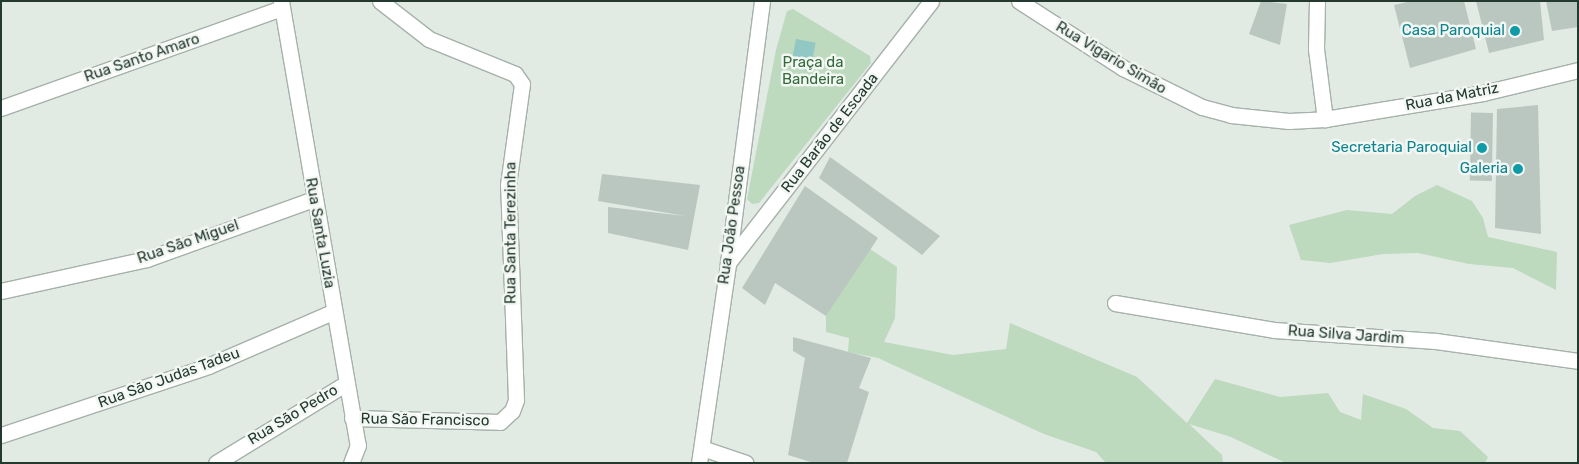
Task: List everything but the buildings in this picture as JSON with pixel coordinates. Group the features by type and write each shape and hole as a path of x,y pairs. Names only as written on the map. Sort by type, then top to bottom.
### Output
{"street":[{"name":"Rua Santa Terezinha","path":"380,1 429,39 515,74 522,84 508,185 516,400"},
{"name":"Rua João Pessoa","path":"700,455 728,263 762,1"},
{"name":"Rua Barão de Escada","path":"728,263 931,1"},
{"name":"Rua Vigario Simão","path":"1019,1 1123,68 1202,107 1231,115 1270,119 1325,119"},
{"path":"1317,1 1316,49 1325,119"},
{"name":"Rua Santo Amaro","path":"1,108 282,5"},
{"name":"Rua Santa Luzia","path":"282,5 345,384 358,445 351,463"},
{"name":"Rua da Matriz","path":"1325,119 1483,92 1578,70"},
{"name":"Rua São Miguel","path":"1,291 147,258 314,199"},
{"name":"Rua Silva Jardim","path":"1116,303 1274,330 1436,341 1578,361"},
{"name":"Rua São Judas Tadeu","path":"1,435 208,366 333,312"},
{"name":"Rua São Pedro","path":"216,463 345,384"},
{"name":"Rua São Francisco","path":"352,418 500,422 512,412 516,400"},
{"path":"700,455 746,463"}],"green space":[{"name":"Praça da Bandeira","path":"793,9 870,56 871,63 759,203 752,204 747,199 776,50 787,11"},
{"path":"1437,185 1472,201 1483,218 1488,237 1557,252 1556,290 1513,268 1469,264 1418,253 1383,254 1330,263 1301,260 1289,225 1347,210 1392,214 1415,196"},
{"path":"870,249 897,267 895,318 884,342 953,355 1006,349 1010,323 1137,377 1187,423 1215,379 1280,397 1328,393 1340,412 1361,420 1363,394 1406,409 1433,428 1460,431 1488,457 1485,463 1286,463 1231,437 1189,424 1222,455 1223,463 1106,463 1096,452 1044,434 878,358 848,352 849,338 826,332 826,316"}],"water":[{"path":"796,39 816,43 810,71 790,67"}],"place":[{"name":"Casa Paroquial","path":"1515,31"},
{"name":"Secretaria Paroquial","path":"1482,148"},
{"name":"Galeria","path":"1518,169"}]}
